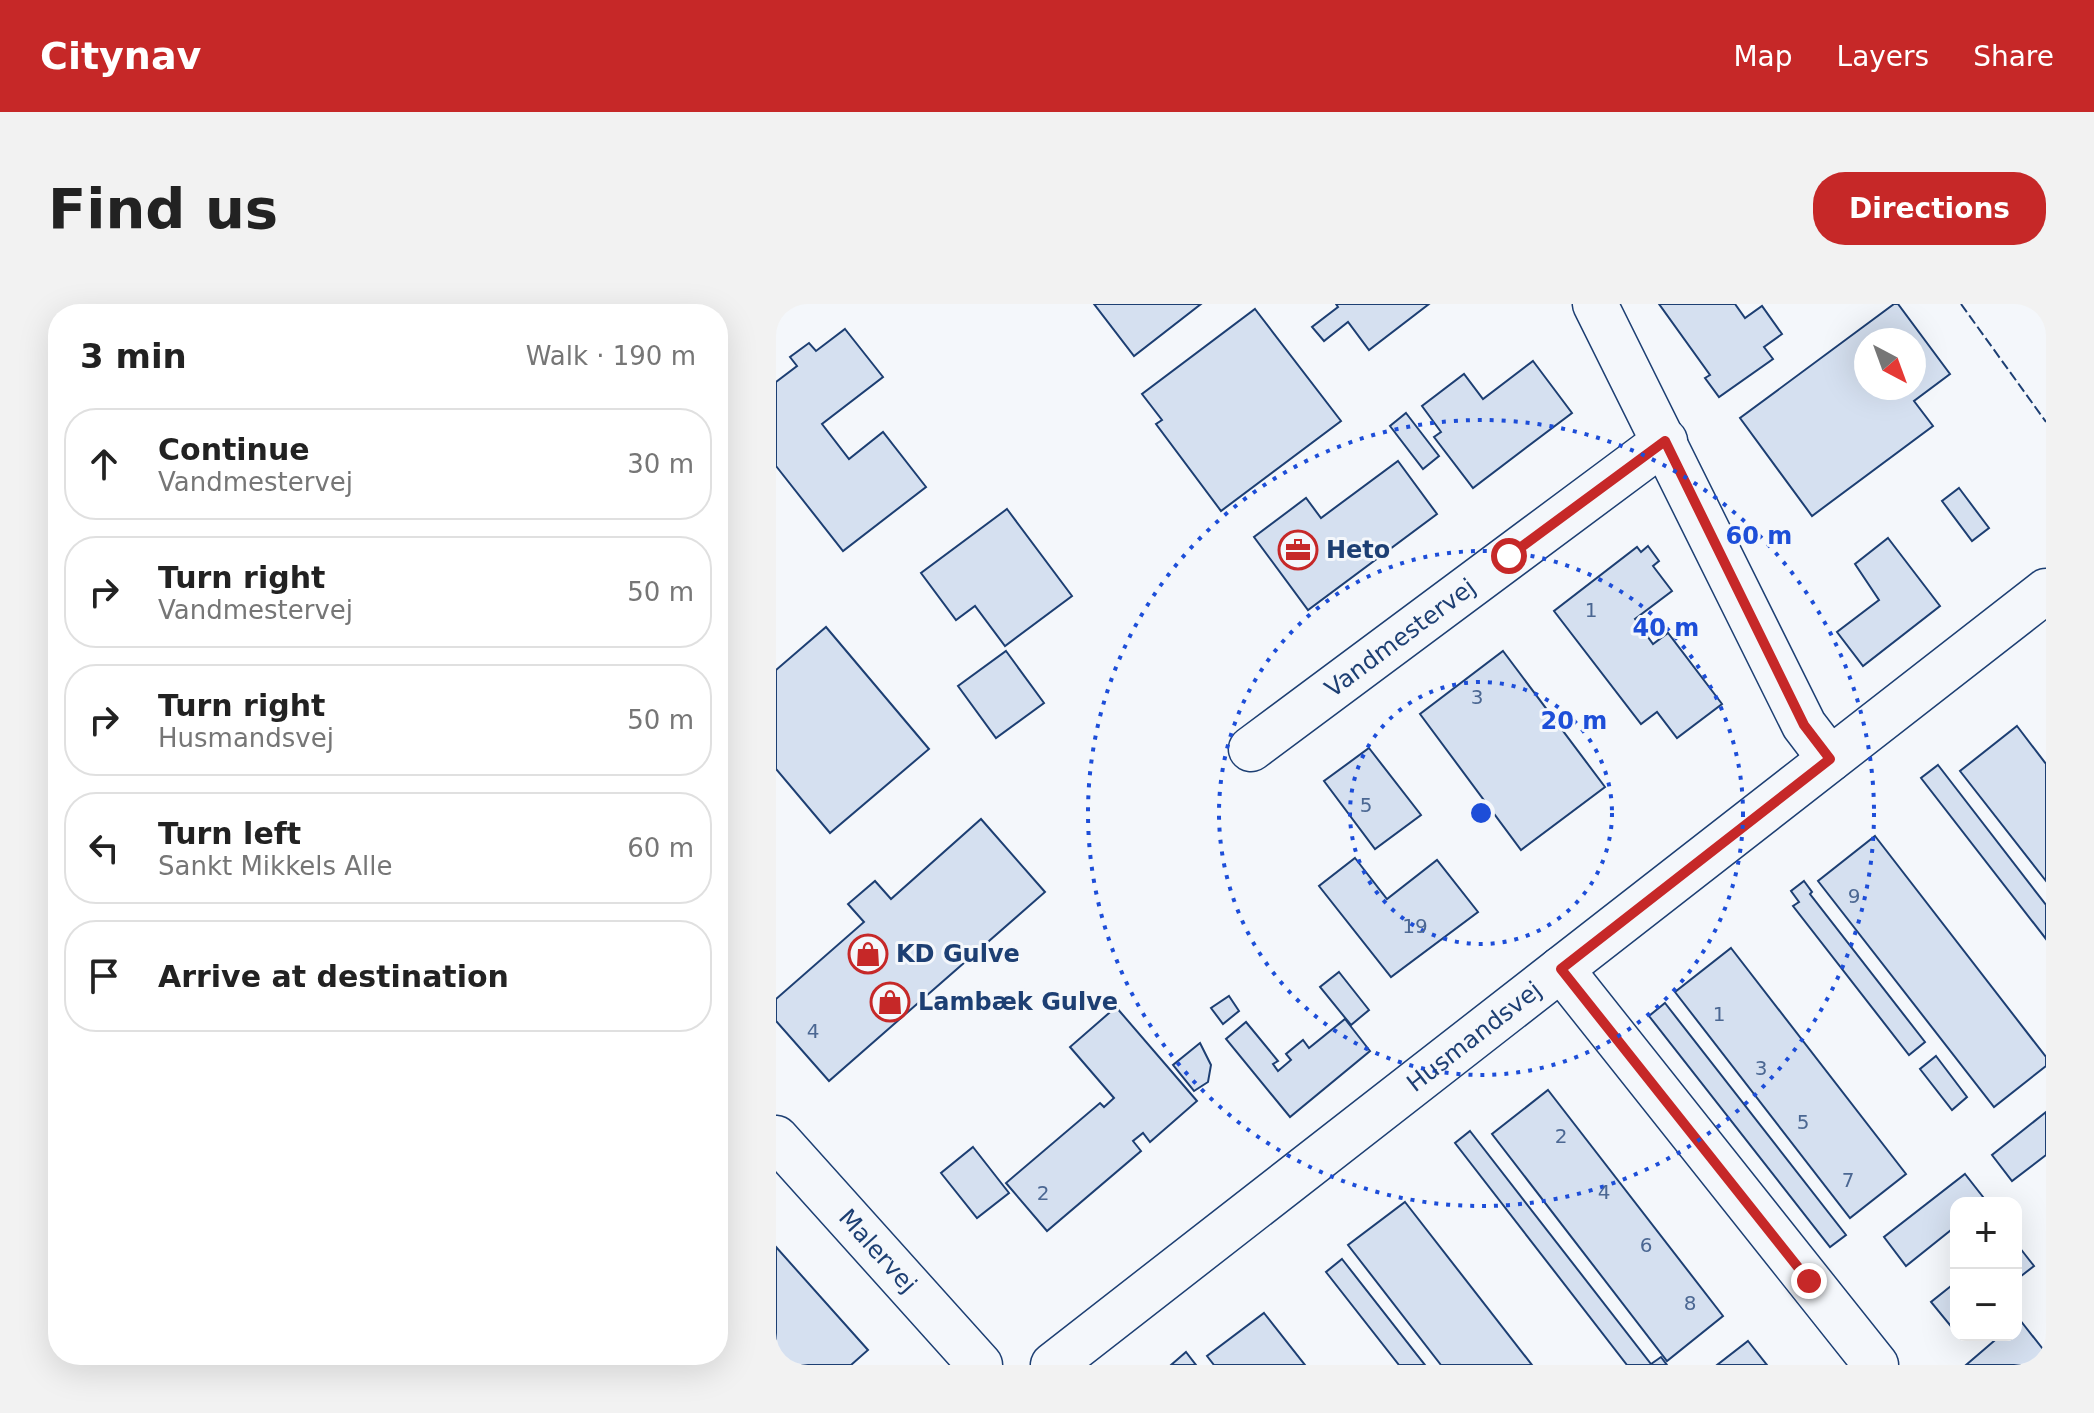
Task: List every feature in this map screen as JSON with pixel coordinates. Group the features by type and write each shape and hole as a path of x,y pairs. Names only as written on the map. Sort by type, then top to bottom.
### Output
{"street":[{"path":"1595,304 1804,725 1830,759"},
{"name":"Vandmestervej","path":"1251,749 1665,441"},
{"name":"Husmandsvej","path":"1053,1365 2046,591"},
{"path":"1561,969 1876,1365"},
{"name":"Malervej","path":"776,1138 980,1365"}],"building":[{"path":"1094,304 1201,304 1134,356"},
{"path":"1336,304 1429,304 1369,350 1348,322 1324,341 1312,327 1338,307"},
{"path":"1659,304 1735,304 1745,318 1762,306 1782,334 1764,347 1773,359 1719,397 1705,378 1710,375"},
{"path":"1894,304 1898,304 1916,328 1862,328"},
{"path":"1255,309 1341,421 1221,511 1156,424 1162,420 1142,394"},
{"path":"845,329 883,377 822,424 849,459 883,432 926,487 843,551 776,466 776,382 797,366 790,357 809,343 816,351"},
{"path":"1854,334 1854,400 1915,400 1933,426 1812,516 1740,418"},
{"path":"1926,342 1950,374 1926,392"},
{"path":"1533,361 1572,413 1473,488 1434,437 1441,432 1422,406 1464,374 1483,399"},
{"path":"1406,413 1439,456 1423,469 1390,426"},
{"path":"1398,461 1437,514 1308,610 1254,537 1306,498 1321,518"},
{"path":"1959,488 1989,528 1972,541 1942,501"},
{"path":"1007,509 1072,596 1005,646 975,606 956,620 921,573"},
{"path":"1888,538 1940,606 1863,666 1837,632 1879,600 1855,564"},
{"path":"1648,546 1659,561 1653,566 1672,591 1635,619 1653,644 1668,633 1722,704 1677,738 1657,712 1641,724 1554,611 1637,547 1641,552"},
{"path":"826,627 929,749 830,833 776,769 776,670"},
{"path":"1006,651 1044,703 996,738 958,686"},
{"path":"1503,651 1605,787 1521,850 1420,714"},
{"path":"2017,726 2046,764 2046,881 1960,771"},
{"path":"1369,748 1421,815 1375,849 1324,781"},
{"path":"1938,765 2046,905 2046,939 1921,778"},
{"path":"981,819 1045,892 829,1081 776,1021 776,999 864,922 848,904 875,881 891,899"},
{"path":"1875,836 2046,1057 2046,1066 1994,1107 1818,881"},
{"path":"1355,858 1387,899 1437,860 1478,912 1391,977 1319,886"},
{"path":"1804,881 1812,892 1810,894 1925,1042 1909,1055 1793,906 1799,902 1791,891"},
{"path":"1731,948 1906,1174 1850,1218 1675,992"},
{"path":"1339,972 1369,1010 1351,1025 1320,987"},
{"path":"1229,996 1239,1011 1223,1024 1211,1008"},
{"path":"1665,1003 1846,1235 1830,1247 1649,1016"},
{"path":"1116,1007 1197,1101 1150,1142 1143,1133 1133,1141 1141,1151 1047,1231 1006,1183 1100,1103 1104,1107 1114,1098 1070,1047"},
{"path":"1345,1019 1370,1051 1290,1117 1226,1039 1246,1022 1278,1061 1273,1064 1278,1071 1291,1060 1286,1054 1303,1040 1309,1048"},
{"path":"1200,1043 1211,1065 1208,1082 1194,1091 1173,1065"},
{"path":"1936,1056 1967,1097 1952,1110 1920,1069"},
{"path":"1548,1090 1723,1316 1667,1361 1492,1134"},
{"path":"2046,1112 2046,1155 2012,1181 1992,1155"},
{"path":"1470,1131 1651,1364 1661,1357 1667,1365 1627,1365 1455,1143"},
{"path":"973,1147 1009,1193 977,1218 941,1173"},
{"path":"1965,1174 1983,1197 1950,1197 1950,1231 1906,1266 1884,1237"},
{"path":"1405,1202 1532,1365 1441,1365 1348,1245"},
{"path":"776,1247 868,1350 851,1365 776,1365"},
{"path":"2022,1251 2034,1266 2022,1275"},
{"path":"1342,1259 1425,1365 1399,1365 1326,1272"},
{"path":"1950,1287 1950,1325 1931,1302"},
{"path":"1264,1313 1305,1365 1214,1365 1207,1356"},
{"path":"2022,1323 2046,1353 2046,1365 1966,1365 1994,1341 2022,1341"},
{"path":"1748,1341 1767,1365 1717,1365"},
{"path":"1186,1352 1196,1365 1171,1365"}],"fence":[{"path":"1961,304 2046,422"}],"place":[{"name":"Heto","path":"1298,550"},
{"name":"KD Gulve","path":"868,954"},
{"name":"Lambæk Gulve","path":"890,1002"}],"route":[{"path":"1509,556 1665,441 1804,725 1830,759 1561,969 1809,1281"}]}
